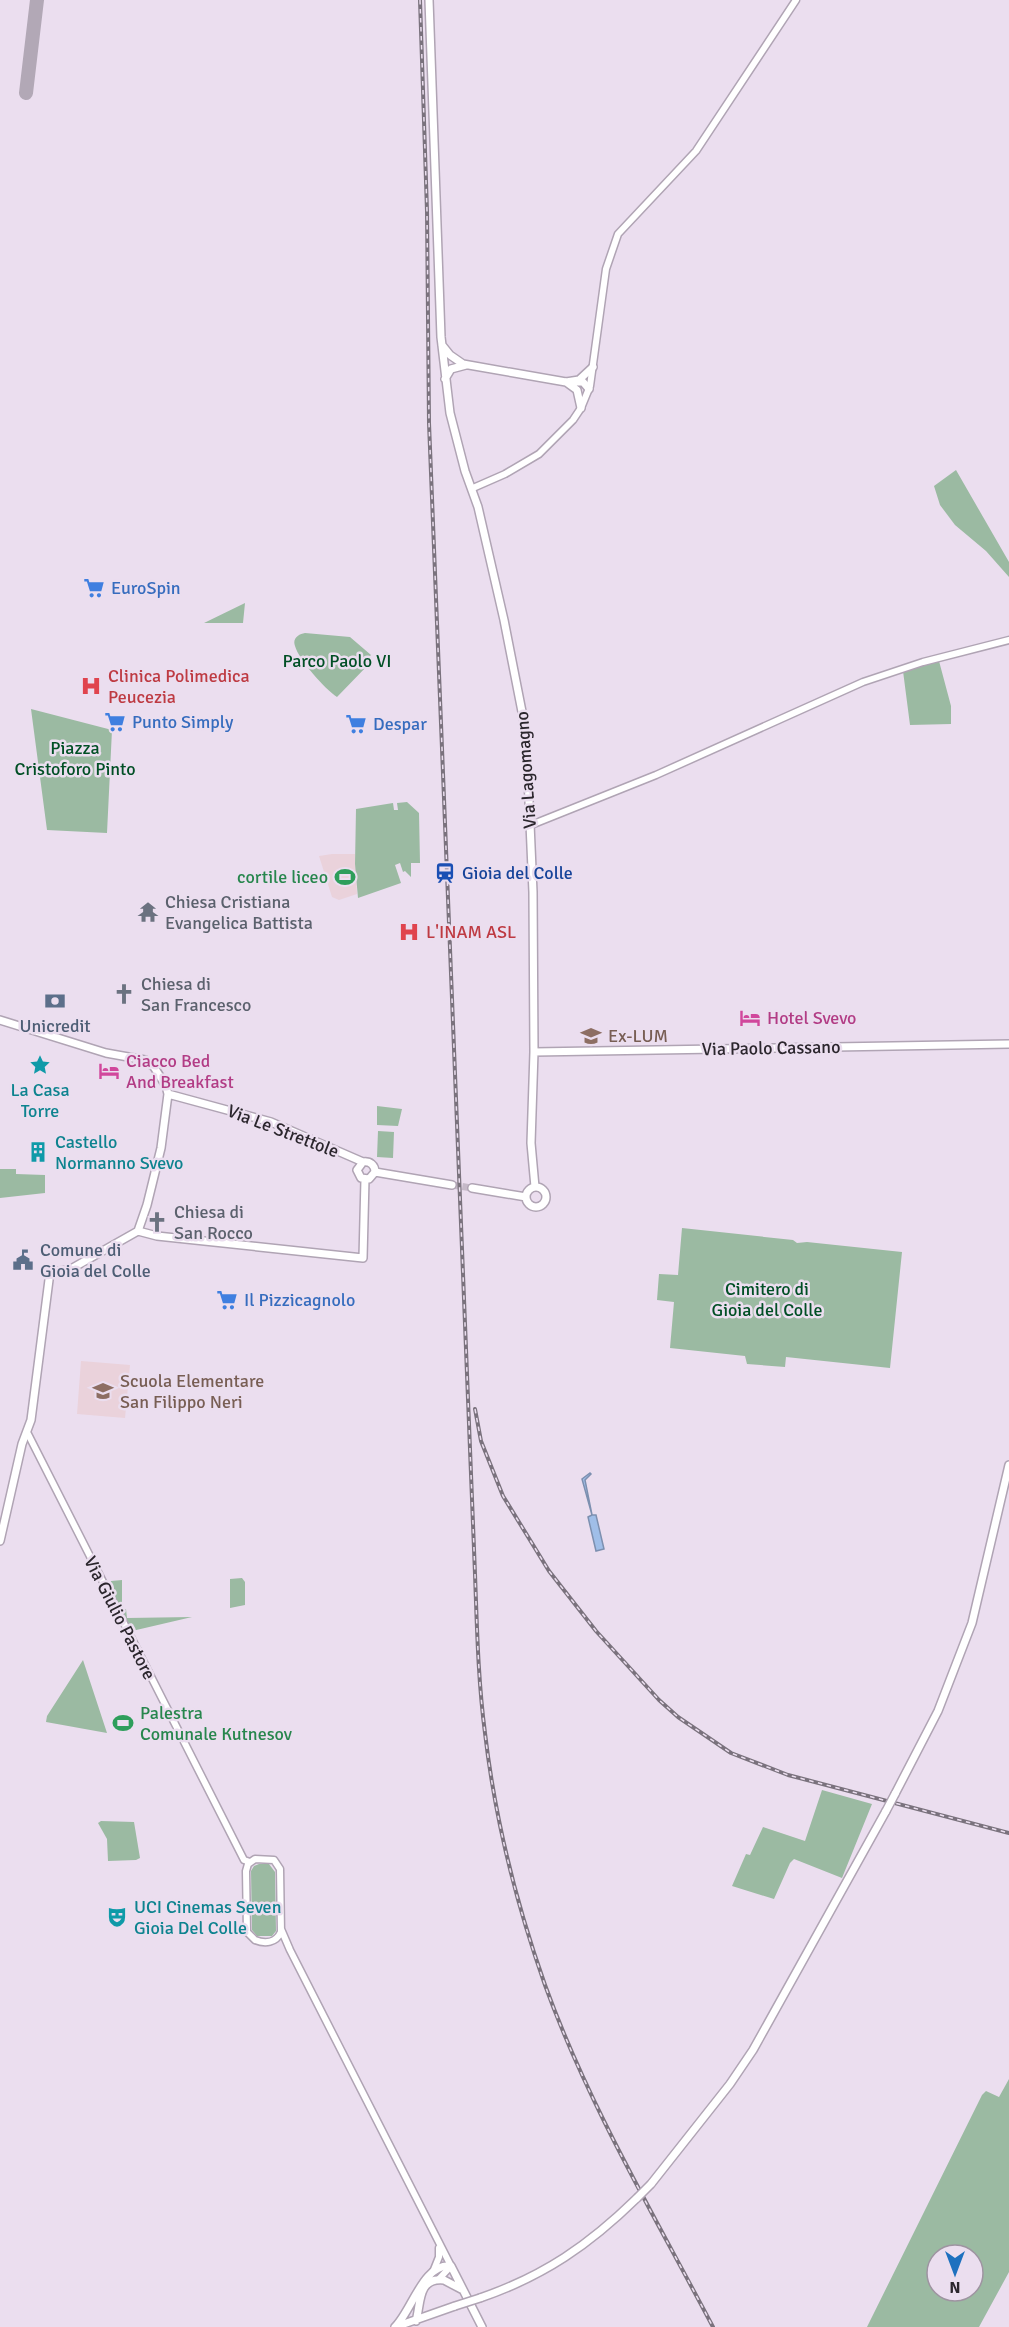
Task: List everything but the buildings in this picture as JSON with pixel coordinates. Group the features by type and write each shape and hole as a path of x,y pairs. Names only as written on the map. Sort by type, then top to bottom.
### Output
{"main road":[{"name":"Via Lagomagno","path":"429,0 445,379 450,413 465,471 473,488 525,722 531,825 534,1052 531,1136 532,1175 535,1187"},
{"path":"442,345 456,363"},
{"path":"443,362 570,383 583,382 589,389"},
{"path":"445,379 456,363"},
{"path":"570,383 583,378 593,367"},
{"path":"570,383 577,390 581,408"},
{"path":"0,1020 106,1053 145,1060 154,1067 166,1086 168,1094 161,1148 138,1231 69,1270 50,1272 31,1420 28,1434 22,1444 0,1541"},
{"name":"Via Paolo Cassano","path":"534,1052 1009,1044"},
{"name":"Via Le Strettole","path":"168,1094 271,1122 363,1162"},
{"path":"363,1162 372,1164 375,1172 371,1178 365,1179 359,1176 357,1170 363,1162"},
{"path":"375,1172 452,1185"},
{"path":"138,1231 157,1236 363,1258 365,1179"},
{"path":"472,1188 526,1197 532,1206 543,1204 546,1199 541,1188 535,1187 526,1197"},
{"path":"409,2327 522,2286 549,2272 601,2233 651,2184 730,2084 765,2030 886,1811 938,1711 972,1623 1009,1465"},
{"path":"395,2327 500,2291 560,2263"},
{"path":"416,2320 410,2316 418,2290 433,2272 440,2267 451,2266 482,2327"},
{"path":"395,2327 415,2302 424,2286 439,2279 463,2290"},
{"path":"415,2302 423,2309 437,2312"},
{"path":"401,2327 416,2320 457,2310"}],"street":[{"path":"473,488 505,474 545,450 567,429 581,408 589,389 593,367 606,269 618,234 696,151 796,0"},
{"path":"531,825 656,776 863,682 913,665 1009,640"},
{"name":"Via Giulio Pastore","path":"28,1434 238,1849 244,1860 250,1862"},
{"path":"274,1940 280,1935 281,1929 279,1867 269,1859 255,1859 250,1862 246,1874 247,1932 250,1938 258,1942 274,1940 284,1944 290,1950"},
{"path":"281,1929 451,2266 439,2279"},
{"path":"433,2272 439,2257 438,2241"}],"shaded area":[{"path":"355,854 357,894 339,900 332,897 319,856"},
{"name":"Scuola Elementare San Filippo Neri","path":"81,1361 130,1365 125,1418 77,1414"}],"green space":[{"path":"956,470 1009,562 1009,577 986,551 955,525 940,505 934,486"},
{"path":"245,603 243,623 204,623"},
{"name":"Parco Paolo VI","path":"305,633 350,637 371,655 366,660 369,664 337,697 313,674 297,652 295,639 298,635"},
{"path":"939,661 951,706 951,724 910,725 903,671"},
{"name":"Piazza Cristoforo Pinto","path":"31,709 112,730 107,833 47,830"},
{"path":"407,802 419,813 420,863 411,863 411,877 405,871 403,872 400,863 395,865 401,883 358,898 355,864 356,809 393,803 394,810 398,810 397,803"},
{"path":"377,1106 402,1109 398,1126 377,1125"},
{"path":"378,1131 394,1132 393,1158 377,1157"},
{"path":"0,1169 16,1169 16,1174 45,1175 45,1193 0,1198"},
{"name":"Cimitero di Gioia del Colle","path":"682,1228 793,1240 797,1243 807,1242 902,1252 890,1368 786,1357 785,1367 747,1364 745,1356 670,1348 674,1302 657,1300 659,1274 678,1275"},
{"path":"242,1578 245,1582 245,1605 230,1608 230,1579"},
{"path":"122,1580 122,1609 126,1609 127,1618 192,1617 132,1631 109,1588 111,1581"},
{"path":"83,1660 107,1733 46,1722 47,1716"},
{"path":"822,1790 872,1804 842,1878 794,1859 774,1899 732,1886 746,1854 750,1855 763,1827 805,1841"},
{"path":"101,1821 134,1822 140,1858 108,1861 107,1839 98,1823"},
{"path":"259,1864 269,1864 275,1872 276,1931 272,1936 257,1936 252,1930 251,1871"},
{"path":"1009,2079 1009,2272 979,2327 867,2327 982,2095 986,2091 999,2097"}],"water":[{"path":"590,1473 585,1480 592,1515 582,1479"},
{"path":"596,1515 604,1549 596,1551 588,1517"}],"taxiway":[{"path":"26,93 37,0"}],"tunnel":[{"path":"452,1185 472,1188"}],"railway":[{"path":"420,0 427,211 429,423 477,1634 489,1765 508,1860 525,1923 562,2029 601,2116 713,2327"},
{"path":"475,1409 481,1441 503,1496 549,1571 596,1631 659,1700 678,1717 731,1753 788,1775 1009,1833"}],"place":[{"name":"EuroSpin","path":"94,588"},
{"name":"Clinica Polimedica Peucezia","path":"91,686"},
{"name":"Punto Simply","path":"115,722"},
{"name":"Despar","path":"356,724"},
{"name":"Gioia del Colle","path":"445,873"},
{"name":"cortile liceo","path":"345,877"},
{"name":"Chiesa Cristiana Evangelica Battista","path":"148,912"},
{"name":"L'INAM ASL","path":"409,932"},
{"name":"Chiesa di San Francesco","path":"124,994"},
{"name":"Unicredit","path":"55,1001"},
{"name":"Hotel Svevo","path":"750,1018"},
{"name":"Ex-LUM","path":"591,1036"},
{"name":"La Casa Torre","path":"40,1065"},
{"name":"Ciacco Bed And Breakfast","path":"109,1071"},
{"name":"Castello Normanno Svevo","path":"38,1152"},
{"name":"Chiesa di San Rocco","path":"157,1222"},
{"name":"Comune di Gioia del Colle","path":"23,1260"},
{"name":"Il Pizzicagnolo","path":"227,1300"},
{"name":"Scuola Elementare San Filippo Neri","path":"103,1391"},
{"name":"Palestra Comunale Kutnesov","path":"123,1723"},
{"name":"UCI Cinemas Seven Gioia Del Colle","path":"117,1917"}]}
